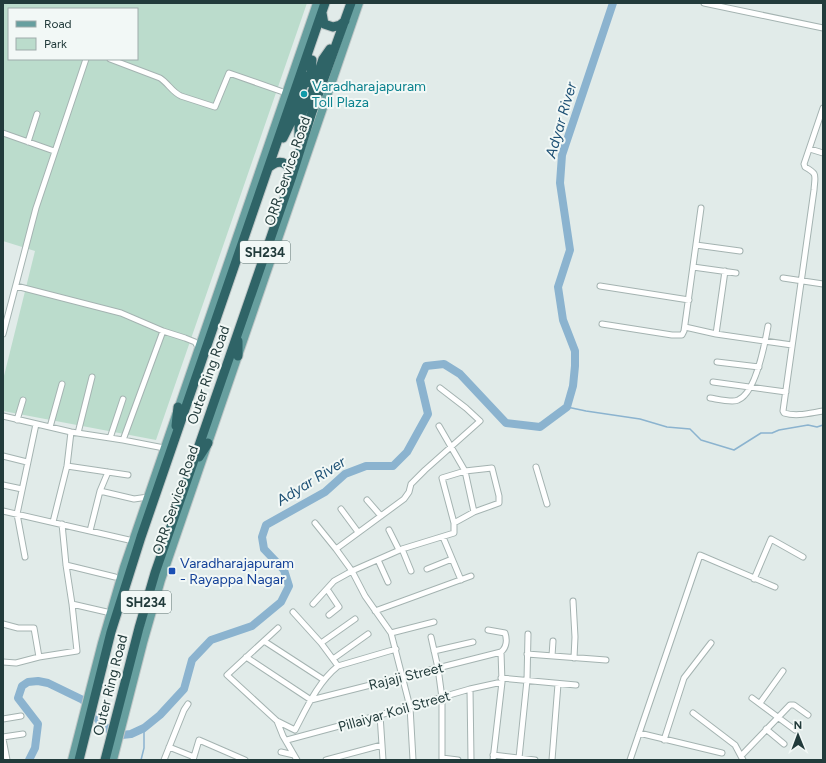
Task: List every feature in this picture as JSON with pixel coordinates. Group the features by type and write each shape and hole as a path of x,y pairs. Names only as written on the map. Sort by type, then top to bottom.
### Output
{"highway":[{"path":"275,148 310,55 314,35 325,3"},
{"path":"298,154 306,143 351,3"},
{"path":"322,13 324,24 329,27 340,26 345,21"},
{"path":"313,74 312,60 314,35"},
{"path":"275,148 274,143 281,121 307,46 314,35"},
{"path":"275,148 292,127 300,112 313,74 339,37"},
{"path":"298,154 307,117 330,49"},
{"path":"298,137 323,59"},
{"path":"286,134 312,60"},
{"path":"298,154 300,112"},
{"name":"Outer Ring Road","path":"79,760 89,720 92,694 98,684 120,602 152,495 174,441 275,148"},
{"name":"Outer Ring Road","path":"105,760 114,742 118,725 119,705 155,574 292,176 298,154"},
{"path":"268,168 274,164 283,162 289,168 292,176"},
{"path":"205,326 221,301"},
{"path":"238,331 238,356"},
{"path":"174,441 178,406"},
{"path":"192,468 208,443"}],"main road":[{"name":"ORR Service Road","path":"72,760 84,711 92,694 118,578 140,518 152,495 164,448 178,406 317,3"},
{"name":"ORR Service Road","path":"118,725 178,530 359,3"},
{"path":"118,578 129,540 140,518"},
{"path":"113,760 114,742"}],"street":[{"path":"704,3 823,28"},
{"path":"3,334 5,316 16,286 36,208 86,60"},
{"path":"113,60 160,78 177,95 215,107 229,73 286,93"},
{"path":"823,108 804,166 813,170 814,183 784,413 797,415 823,411"},
{"path":"28,142 37,114"},
{"path":"3,133 54,151"},
{"path":"810,149 823,153"},
{"path":"602,324 678,335 682,334 685,327 701,208"},
{"path":"696,245 740,251"},
{"path":"693,267 736,273"},
{"path":"716,334 725,271"},
{"path":"783,278 823,284"},
{"path":"16,286 122,313 163,331 195,342 198,347"},
{"path":"600,286 689,300"},
{"path":"710,398 736,401 740,400 750,387 759,367 768,326"},
{"path":"685,327 716,334 792,346"},
{"path":"123,440 163,331"},
{"path":"718,362 759,367"},
{"path":"78,433 92,377"},
{"path":"713,382 786,392"},
{"path":"50,428 62,384"},
{"path":"336,549 404,499 409,492 411,484 480,421 440,388"},
{"path":"110,438 123,399"},
{"path":"17,420 23,400"},
{"path":"3,416 50,428 164,448"},
{"path":"25,557 17,514 36,424"},
{"path":"439,426 465,471 474,512"},
{"path":"53,522 67,466 71,432"},
{"path":"3,456 28,462"},
{"path":"67,466 128,474"},
{"path":"536,467 547,504"},
{"path":"313,604 334,581 352,571 401,550 454,533 454,523 442,478 465,471 492,468 499,496 499,503 474,512 454,523"},
{"path":"90,531 100,491 108,472"},
{"path":"3,485 22,489"},
{"path":"100,491 134,499 152,495"},
{"path":"367,500 381,516"},
{"path":"341,509 358,532"},
{"path":"3,511 129,540"},
{"path":"315,523 352,571 365,596 391,633 410,707 413,760"},
{"path":"3,662 16,663 77,651 62,524"},
{"path":"389,530 411,571"},
{"path":"443,537 460,580"},
{"path":"754,579 771,539 803,557"},
{"path":"630,760 700,556 775,587"},
{"path":"427,569 452,559"},
{"path":"378,560 388,582"},
{"path":"66,565 118,578"},
{"path":"375,611 471,576"},
{"path":"327,589 339,607 329,615"},
{"path":"573,601 575,637 574,658"},
{"path":"72,604 111,613"},
{"path":"293,612 321,643 338,666"},
{"path":"321,643 355,619"},
{"path":"391,633 434,622"},
{"path":"3,624 18,628 34,628 40,658"},
{"path":"278,628 227,675 277,721 295,730 311,700 324,680 338,666 396,649"},
{"path":"488,630 505,633 506,646 501,652 502,680 493,758 519,758 535,760"},
{"path":"332,659 368,634"},
{"path":"519,758 527,680 528,634"},
{"path":"431,637 438,668 442,698 442,759 458,760"},
{"path":"264,641 324,680"},
{"path":"552,641 552,656"},
{"path":"434,651 473,642"},
{"path":"664,740 684,678 711,643"},
{"name":"Rajaji Street","path":"311,700 501,652"},
{"path":"527,654 606,660"},
{"path":"246,657 311,700"},
{"path":"760,703 783,671"},
{"name":"Pillaiyar Koil Street","path":"286,740 410,707 502,680 527,680 576,685"},
{"path":"552,760 558,684"},
{"path":"470,689 471,760"},
{"path":"752,698 795,730"},
{"path":"164,760 184,710 188,704"},
{"path":"693,713 735,745 742,758 788,707 794,705 808,715"},
{"path":"380,715 383,760"},
{"path":"3,719 21,716"},
{"path":"277,721 295,757"},
{"path":"766,730 784,744"},
{"path":"639,733 722,753"},
{"path":"7,760 4,754 3,738 23,734"},
{"path":"169,747 194,758 199,740 246,760"},
{"path":"326,760 336,759 382,745"},
{"path":"281,752 295,757"}],"green space":[{"path":"3,3 307,3 156,440 3,411 3,380 35,251 3,241"}],"waterway":[{"name":"Adyar River","path":"29,760 35,748 38,724 18,698 22,686 28,682 38,681 48,683 83,700 100,722 110,731 122,735 131,734 144,728 160,715 184,689 192,660 211,640 252,626 281,602 289,586 284,570 264,549 262,537 266,525 325,492 345,474 366,466 393,466 407,452 428,414 420,380 426,366 444,364 460,374 506,423 540,427 567,407 573,386 575,351 563,320 558,287 570,250 560,183 562,155 613,3"},
{"path":"567,407 640,419 667,427 690,429 701,440 734,450 761,433 772,433 779,430 808,425 817,427 823,425"},
{"path":"141,760 144,748 144,728"}],"place":[{"name":"Varadharajapuram Toll Plaza","path":"304,94"},
{"name":"Varadharajapuram - Rayappa Nagar","path":"172,571"}]}
